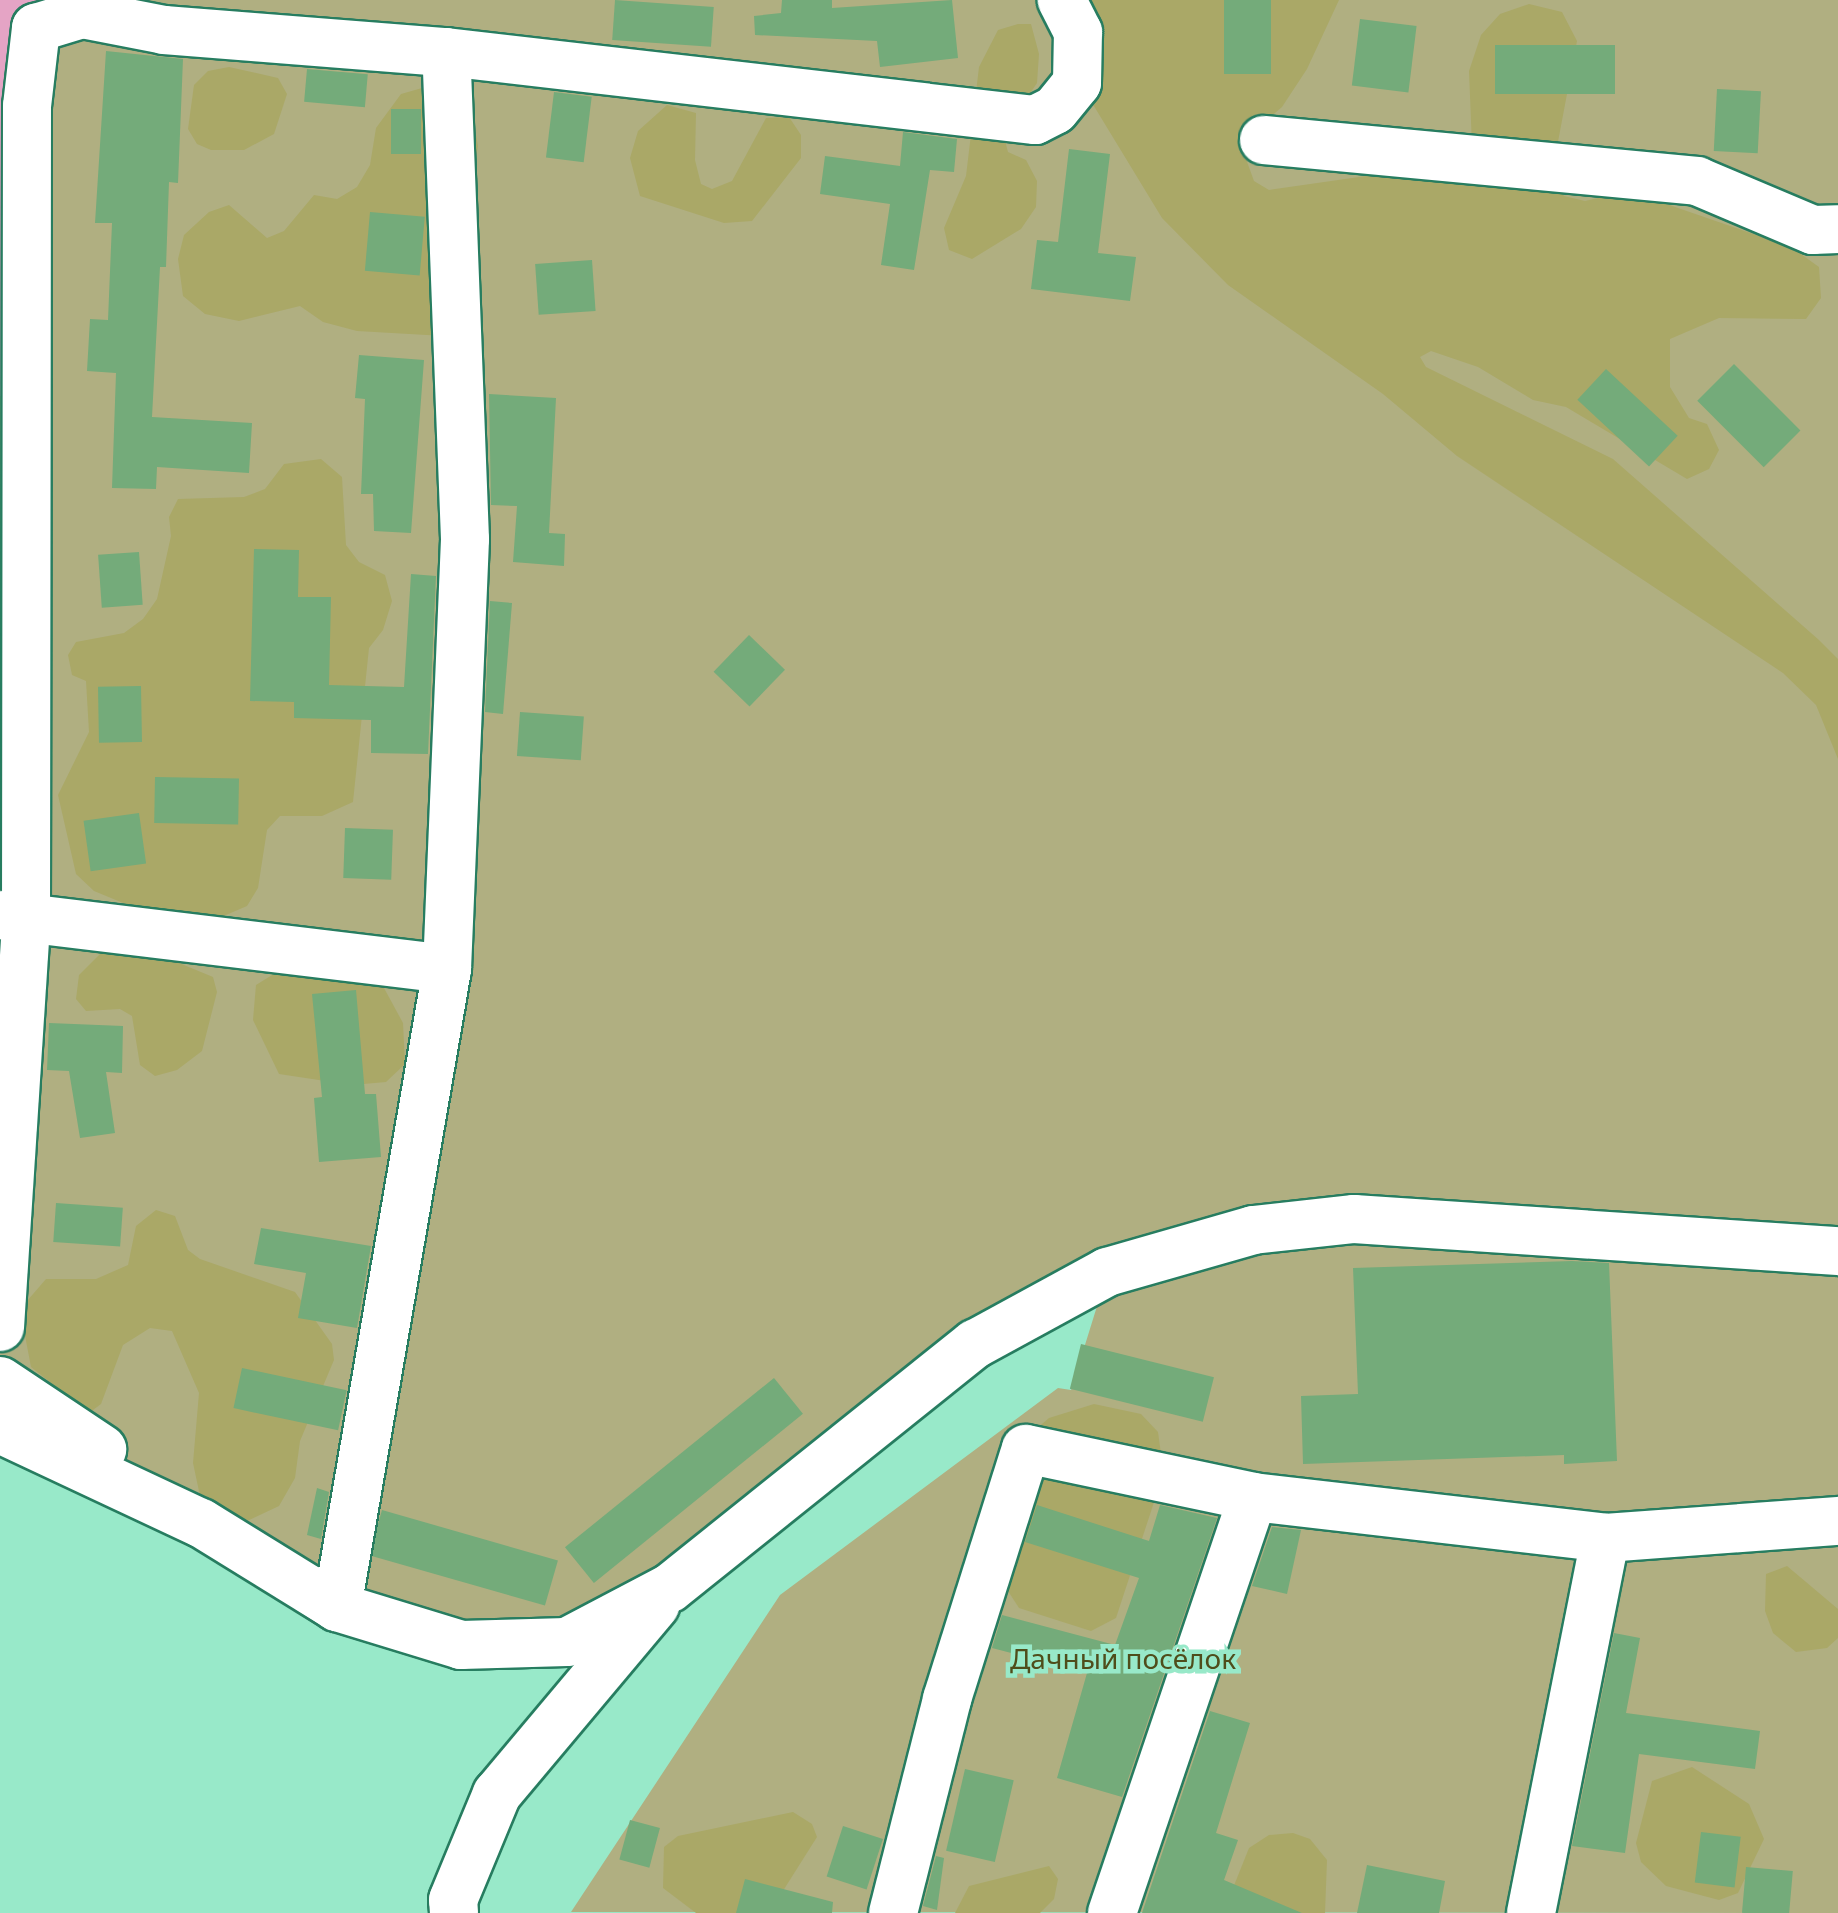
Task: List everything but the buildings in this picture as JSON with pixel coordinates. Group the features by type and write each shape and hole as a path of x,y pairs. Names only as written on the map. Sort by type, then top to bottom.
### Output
{"street":[{"path":"0,1326 13,918 27,106 36,28 82,14 164,30 446,52 1035,120 1055,110 1077,83 1078,32 1062,0"},
{"path":"337,1607 447,969 465,538 446,52"},
{"path":"1264,140 1697,181 1813,230 1838,229"},
{"path":"13,918 447,969"},
{"path":"0,1429 200,1523 337,1607 461,1645 568,1642 670,1588 975,1344 1107,1272 1235,1236 1354,1219 1838,1250"},
{"path":"0,1380 337,1607"},
{"path":"892,1913 947,1699 1026,1449 1252,1498 1605,1538 1838,1521"},
{"path":"1112,1913 1252,1498"},
{"path":"1531,1913 1605,1538"},
{"path":"454,1913 453,1900 497,1794 670,1588"}],"green space":[{"name":"Дачный посёлок","path":"0,0 1838,0 1838,1913 571,1912 780,1595 1058,1388 1071,1390 1107,1274 567,1642 337,1607 0,1381"}],"shaded area":[{"path":"0,0 91,0 28,38 6,69 15,129 15,394 0,396"},
{"path":"1045,0 1339,0 1307,69 1282,107 1254,131 1246,159 1254,181 1269,190 1394,172 1472,146 1469,71 1481,35 1500,14 1529,4 1562,12 1577,41 1557,147 1554,184 1564,196 1585,201 1629,191 1791,247 1819,267 1821,298 1806,319 1719,318 1670,339 1670,387 1689,418 1707,424 1719,450 1709,469 1687,479 1566,407 1533,400 1478,367 1431,351 1420,357 1426,367 1613,459 1819,640 1838,659 1838,759 1816,705 1783,673 1457,456 1383,394 1228,285 1162,218 1086,93"},
{"path":"1031,24 1039,54 1037,83 1003,133 1008,152 1026,160 1037,181 1036,207 1021,229 972,259 949,250 944,228 966,176 979,67 998,30"},
{"path":"229,67 278,78 287,94 274,134 244,150 211,150 197,144 188,129 194,85 208,71"},
{"path":"422,88 453,88 470,102 478,146 444,336 357,331 323,322 300,306 239,321 205,314 183,296 178,259 184,235 209,212 229,205 267,238 284,231 314,195 337,199 357,187 370,165 376,128 401,94"},
{"path":"667,105 696,113 695,160 701,184 712,189 732,181 766,118 789,117 801,135 801,158 752,221 724,223 640,196 630,158 638,131"},
{"path":"321,459 342,477 346,545 359,562 385,575 392,601 383,630 369,648 353,802 322,816 280,816 267,830 258,888 247,906 219,918 128,905 94,891 76,874 58,795 89,732 86,681 72,675 68,655 76,642 124,633 143,619 157,599 171,536 169,517 178,499 244,497 265,489 284,464"},
{"path":"107,947 150,951 213,977 217,992 202,1051 177,1070 155,1076 140,1065 132,1016 120,1009 86,1011 76,999 79,975"},
{"path":"277,972 350,976 384,988 403,1023 405,1064 386,1082 352,1085 279,1074 253,1020 256,985"},
{"path":"156,1210 175,1216 188,1250 200,1259 295,1292 332,1344 334,1360 300,1441 295,1478 279,1506 243,1523 218,1518 200,1496 193,1463 199,1393 172,1331 150,1328 123,1345 101,1404 89,1413 31,1367 23,1325 27,1301 46,1279 96,1279 128,1265 136,1226"},
{"path":"1094,1404 1141,1414 1158,1432 1161,1454 1159,1487 1116,1618 1091,1631 1019,1608 1008,1591 1003,1559 1021,1442 1049,1418"},
{"path":"1787,1566 1838,1609 1838,1638 1827,1648 1796,1652 1773,1633 1765,1611 1766,1574"},
{"path":"1692,1767 1749,1804 1764,1839 1738,1893 1719,1900 1666,1886 1641,1862 1636,1843 1652,1781"},
{"path":"793,1812 812,1824 817,1837 769,1913 696,1913 663,1888 664,1847 678,1836"},
{"path":"1293,1833 1310,1839 1327,1860 1325,1913 1223,1913 1249,1848 1269,1835"},
{"path":"1049,1866 1058,1879 1054,1899 1040,1913 955,1913 969,1886"}]}
